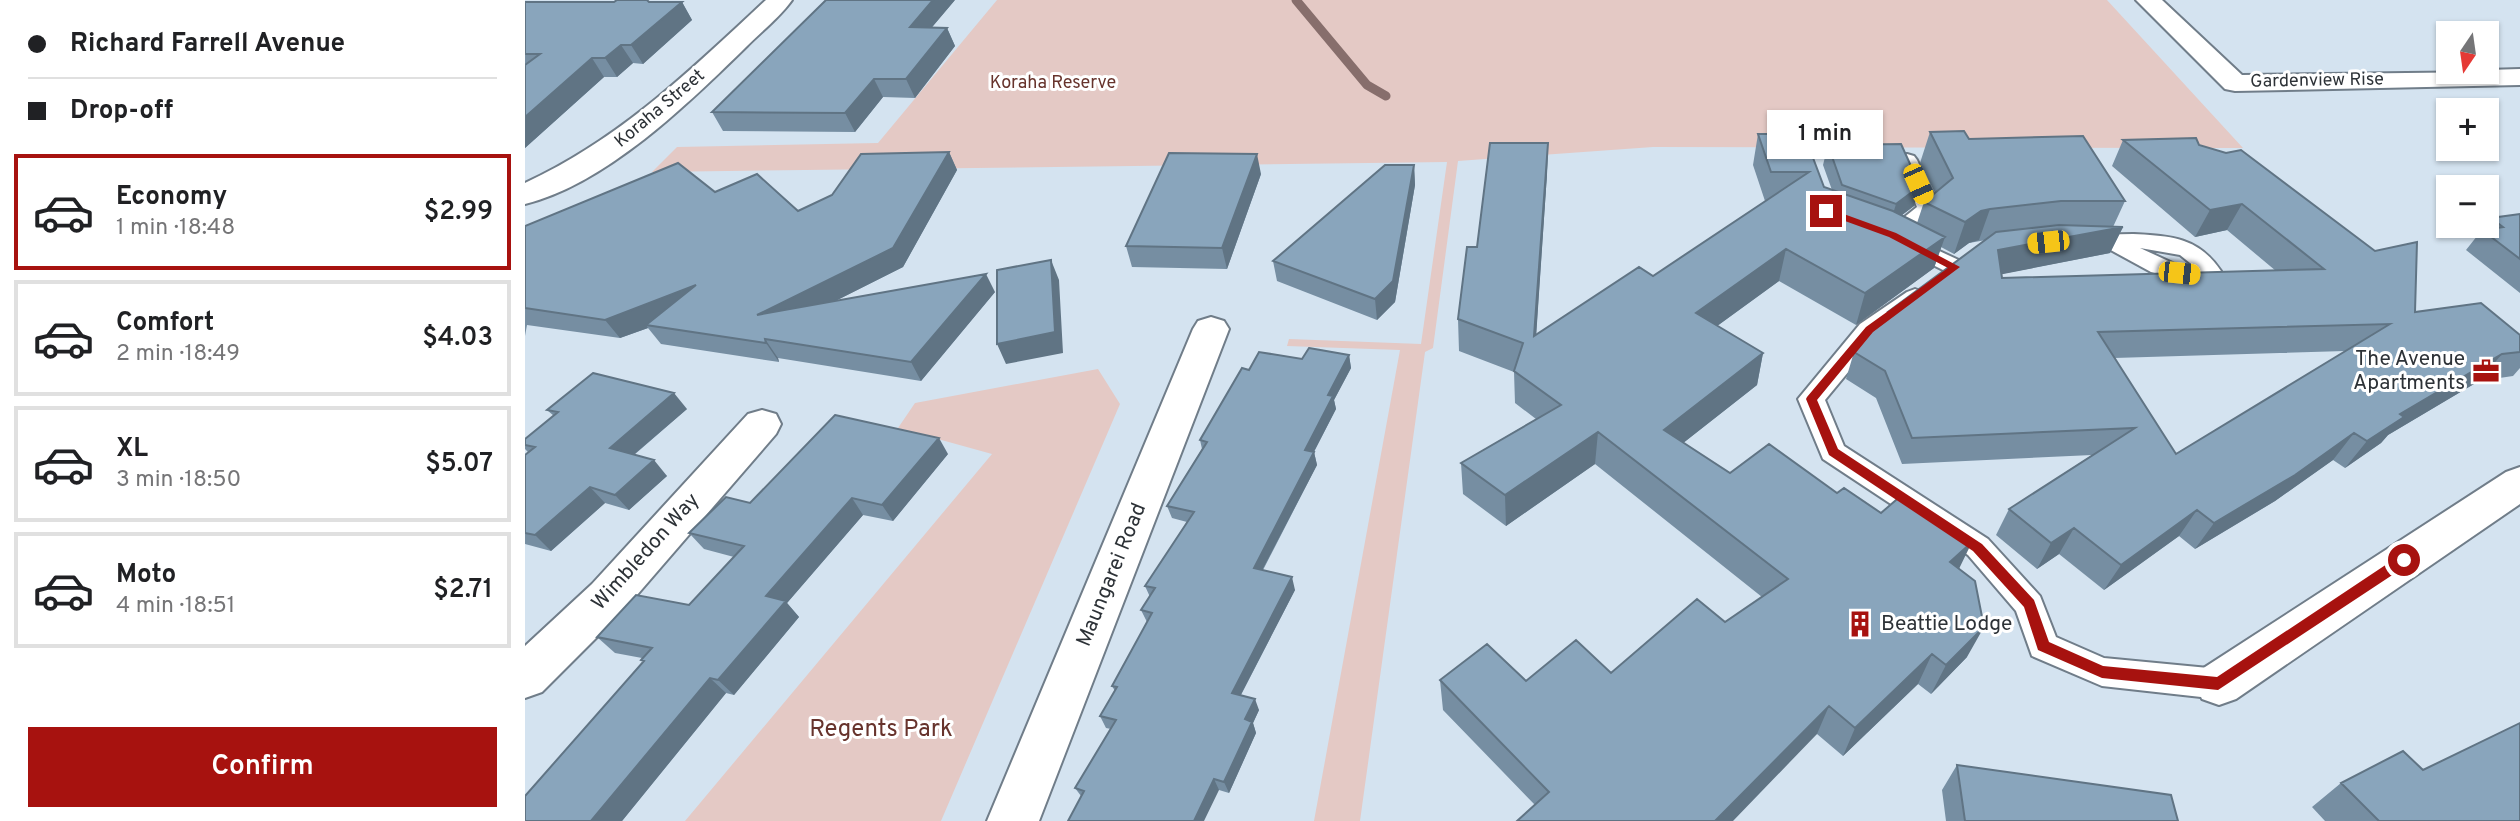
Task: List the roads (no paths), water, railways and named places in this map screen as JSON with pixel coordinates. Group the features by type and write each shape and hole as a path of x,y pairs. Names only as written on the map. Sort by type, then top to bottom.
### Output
{"street":[{"name":"Koraha Street","path":"525,195 582,168 623,143 663,112 780,0"},
{"name":"Gardenview Rise","path":"2148,0 2235,83 2520,77"},
{"name":"Maungarei Road","path":"1013,821 1211,329"},
{"name":"Wimbledon Way","path":"525,677 608,597 762,424"},
{"path":"2218,684 2520,483"}],"lane":[{"path":"1893,235 1929,209 1907,160"},
{"path":"1871,227 1967,258 1869,330 1811,399 1833,452 1978,547 2029,604 2043,646 2102,672 2218,684"},
{"path":"2061,242 2113,242"}],"waterway":[{"path":"1296,0 1367,85 1386,96"}],"place":[{"name":"The Avenue Apartments","path":"2486,371"},
{"name":"Beattie Lodge","path":"1860,624"}],"park label":[{"name":"Koraha Reserve","path":"1053,83"},
{"name":"Regents Park","path":"881,730"}]}
